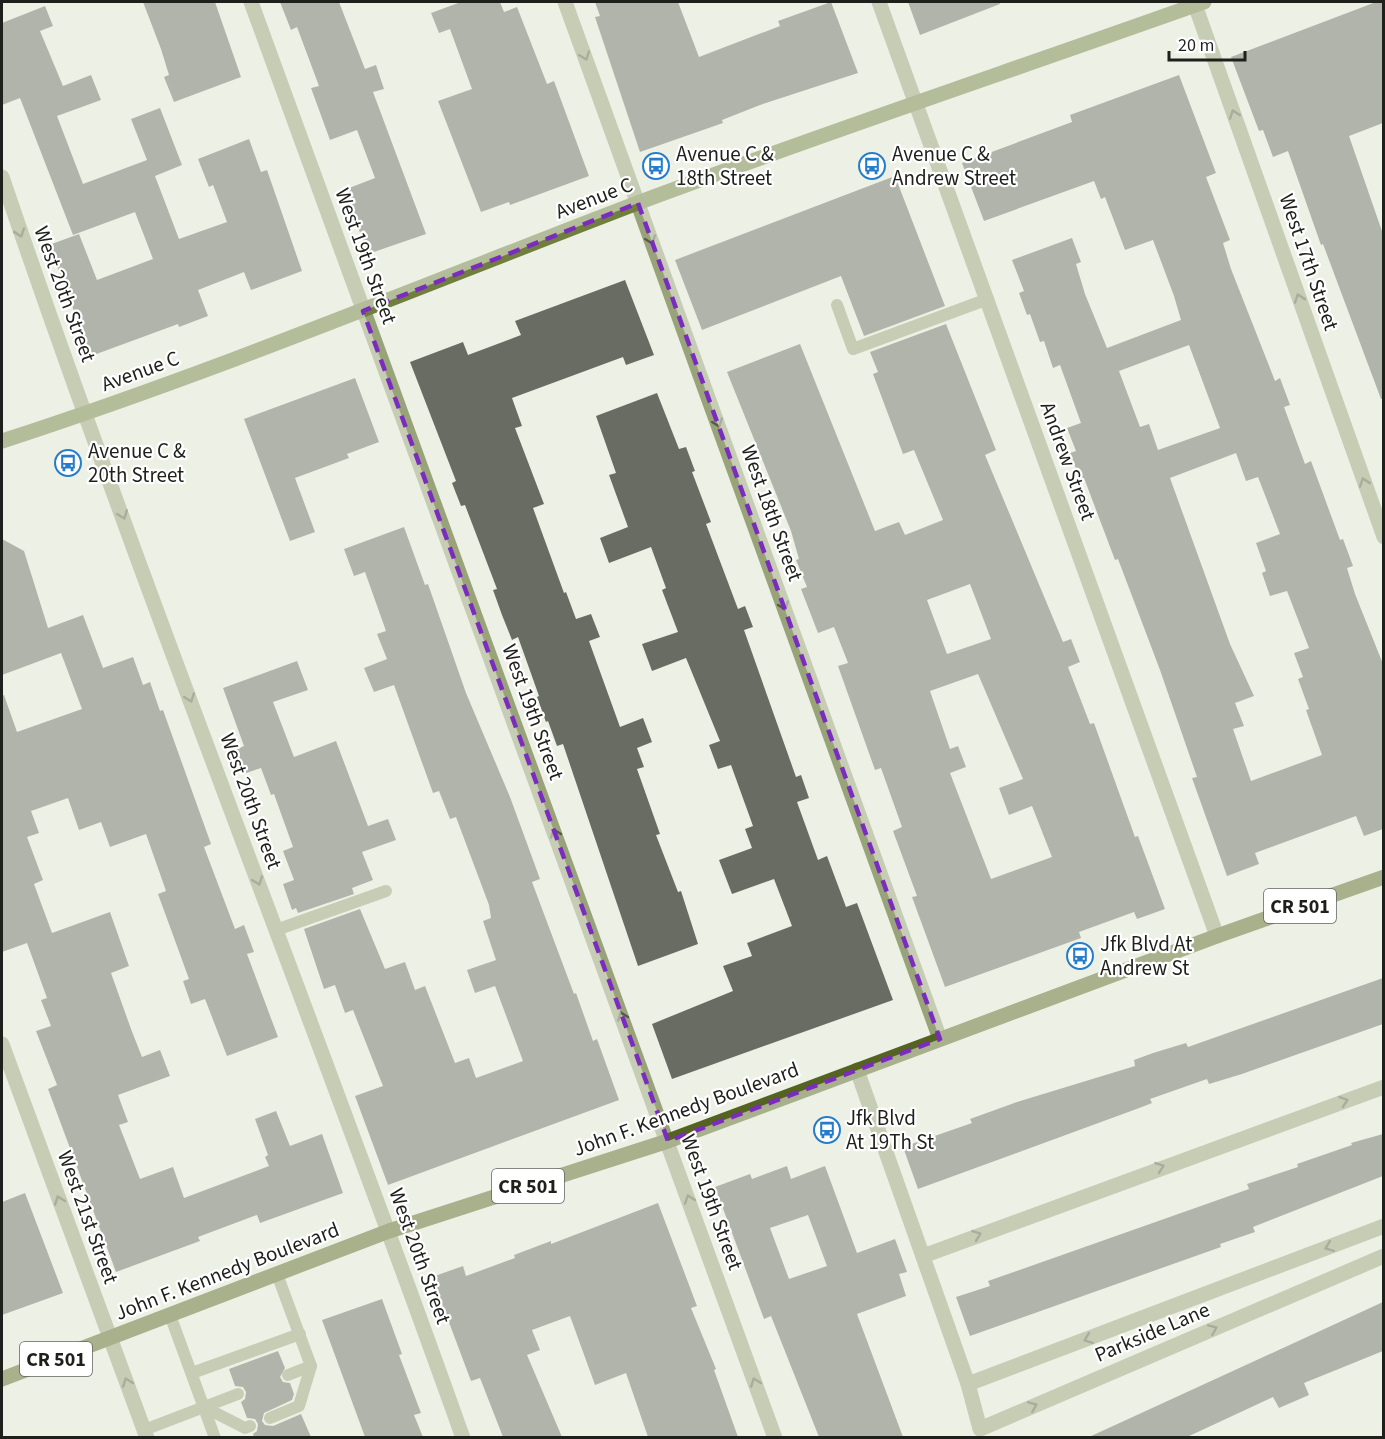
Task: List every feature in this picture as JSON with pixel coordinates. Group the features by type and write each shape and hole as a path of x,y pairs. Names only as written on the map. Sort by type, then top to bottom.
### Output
{"main road":[{"name":"Avenue C","path":"2,441 85,414 363,311 638,203 1198,2"},
{"name":"John F. Kennedy Boulevard","path":"2,1379 389,1231 668,1141 1217,936 1383,877"}],"street":[{"name":"West 19th Street","path":"250,2 775,1437"},
{"name":"West 18th Street","path":"564,2 940,1039"},
{"name":"Andrew Street","path":"879,2 1217,936"},
{"name":"West 17th Street","path":"1198,2 1383,537"},
{"name":"West 20th Street","path":"2,177 85,414 389,1231 463,1437"},
{"name":"West 21st Street","path":"2,1044 145,1433"},
{"name":"Parkside Lane","path":"857,1070 968,1384 980,1429 1383,1256"},
{"path":"922,1256 1383,1087"},
{"name":"Parkside Lane","path":"968,1384 1383,1226"}],"lane":[{"path":"837,305 853,349 988,299"},
{"path":"276,930 386,891"},
{"path":"270,1418 299,1406 311,1366 277,1274"},
{"path":"170,1315 214,1437"},
{"path":"192,1373 300,1334"},
{"path":"288,1375 311,1366"},
{"path":"145,1433 238,1395"},
{"path":"204,1407 245,1428 250,1426"}],"highlighted area":[{"path":"638,203 940,1039 668,1141 363,311"}],"building":[{"path":"143,2 215,2 241,77 174,102 164,77 169,75 161,49"},
{"path":"280,2 339,2 365,69 376,65 384,89 373,92 426,234 368,254 344,190 375,178 357,130 330,140 311,88 319,86 297,27 291,30"},
{"path":"461,2 500,2 504,12 517,7 547,84 554,81 589,176 510,205 509,202 481,212 438,101 472,89 450,29 439,33 431,13"},
{"path":"595,2 678,2 699,57 780,26 778,21 831,2 858,73 760,105 722,120 723,123 640,152 595,17 600,16"},
{"path":"908,2 999,2 1000,4 920,35"},
{"path":"1376,2 1383,2 1383,123 1349,136 1383,234 1383,399 1381,399 1323,244 1321,245 1288,151 1273,157 1263,130 1259,131 1231,57"},
{"path":"45,6 53,26 40,31 63,86 91,75 101,100 57,116 83,184 147,160 131,119 160,108 182,165 155,176 179,239 227,222 213,185 209,187 198,159 249,139 261,172 267,170 302,271 251,290 244,272 198,290 208,316 179,327 178,324 91,356 49,245 79,234 97,280 153,259 135,212 73,235 20,98 2,105 2,23"},
{"path":"1179,75 1216,173 1206,177 1230,240 1223,243 1231,269 1275,381 1280,378 1290,405 1284,407 1305,464 1311,461 1340,540 1343,539 1353,566 1347,568 1355,594 1383,664 1383,829 1364,836 1356,816 1255,853 1259,864 1227,876 1192,778 1197,777 1160,670 1118,559 1115,560 1084,478 1080,479 1070,453 1076,451 1067,428 1081,423 1060,365 1053,368 1044,341 1040,342 1030,314 1027,315 1019,293 1024,291 1012,260 1072,238 1081,262 1076,264 1085,294 1107,348 1181,320 1174,296 1153,240 1125,250 1105,197 1101,199 1094,181 984,221 962,163 1072,122 1070,115","holes":["1189,345 1220,428 1158,450 1149,424 1140,427 1119,371","1236,453 1246,481 1258,477 1280,534 1256,543 1266,571 1262,573 1270,596 1287,591 1309,648 1294,653 1303,677 1298,679 1309,709 1306,710 1322,755 1251,781 1233,729 1244,726 1235,703 1254,696 1230,644 1170,478"]},
{"path":"895,176 945,306 864,336 841,276 702,330 675,260"},
{"path":"625,280 654,355 626,365 623,357 512,398 522,426 515,428 544,504 533,508 564,593 566,592 576,619 591,614 600,637 589,641 620,727 643,718 652,742 637,748 644,767 637,769 660,834 656,835 678,892 681,891 698,944 638,966 563,744 557,746 548,721 546,722 518,637 512,640 493,590 497,589 465,505 461,506 452,483 456,481 410,362 463,342 468,355 521,335 515,321"},
{"path":"946,324 996,450 985,455 1063,642 1071,639 1080,662 1068,667 1090,724 1094,723 1135,837 1138,836 1165,909 1137,919 1134,912 1079,932 1081,938 945,987 912,897 917,896 893,831 902,827 881,768 875,770 838,666 848,663 834,627 818,633 801,589 807,587 796,560 799,559 791,531 727,372 800,344 875,531 899,522 905,535 943,520 914,450 903,454 873,374 878,372 870,352","holes":["970,584 991,639 947,654 927,600","978,674 1023,779 999,788 1009,815 1032,806 1052,857 991,879 950,773 966,767 958,746 950,749 930,691"]},
{"path":"355,378 379,442 347,454 349,458 295,478 315,532 290,541 244,419"},
{"path":"657,393 679,449 686,447 695,471 692,472 711,522 706,524 738,609 745,606 753,627 744,630 796,777 801,775 809,798 797,802 818,860 827,856 846,907 857,903 893,1000 672,1079 652,1024 733,991 723,966 752,956 747,943 792,926 774,879 732,894 719,860 752,848 745,829 753,826 731,765 718,769 709,745 720,741 686,658 652,671 642,644 678,632 662,590 666,588 651,547 609,563 600,538 628,527 609,475 616,473 596,416"},
{"path":"404,527 425,585 428,584 466,693 510,797 540,879 532,882 574,994 576,993 593,1041 597,1039 619,1100 388,1185 355,1096 383,1086 353,1010 345,1013 335,985 324,989 304,929 360,909 385,969 405,962 415,990 425,986 455,1063 469,1058 476,1078 523,1061 495,986 475,993 467,970 496,960 483,921 491,918 489,905 456,817 450,819 439,791 433,793 394,685 374,692 364,668 387,659 377,634 386,631 365,572 354,576 344,549"},
{"path":"2,539 24,551 48,628 83,615 103,668 133,657 143,685 150,682 160,711 163,710 211,844 204,847 235,929 244,925 254,952 247,954 278,1037 227,1056 205,999 191,1004 183,981 189,979 158,894 166,891 146,834 110,847 101,822 79,830 68,798 31,811 39,833 27,837 43,880 34,884 52,933 110,912 129,966 111,973 131,1029 142,1057 160,1050 170,1076 118,1095 128,1122 119,1125 140,1179 173,1167 184,1198 269,1166 265,1157 268,1155 255,1119 276,1111 290,1146 322,1134 343,1193 260,1223 257,1215 198,1237 200,1241 116,1272 48,1089 57,1085 36,1031 51,1026 41,1000 47,998 27,943 2,952 2,696 4,695 17,732 82,709 61,653 2,675"},
{"path":"297,661 308,690 273,702 294,757 336,741 368,826 388,819 396,840 362,852 373,880 352,888 354,894 298,913 296,908 292,910 283,884 294,880 283,851 293,847 274,794 271,795 261,768 243,774 234,750 244,746 223,688"},
{"path":"1383,978 1383,1024 1242,1074 1209,1084 1207,1079 1150,1099 1152,1103 1142,1107 918,1189 903,1147 972,1123 970,1119 1017,1102 1135,1066 1134,1060 1153,1053 1186,1043 1188,1047"},
{"path":"1383,1134 1383,1176 1253,1227 1255,1232 1220,1244 1221,1247 970,1336 956,1297 990,1286 988,1281 1249,1189 1247,1184 1298,1167 1297,1164 1352,1145 1351,1143"},
{"path":"787,1166 791,1179 825,1166 857,1253 895,1239 907,1272 899,1274 906,1296 857,1314 903,1437 819,1437 771,1316 764,1319 715,1187 750,1174 752,1179","holes":["808,1215 827,1266 789,1279 770,1228"]},
{"path":"25,1193 63,1293 2,1315 2,1202"},
{"path":"658,1203 697,1306 691,1308 716,1369 714,1370 738,1437 648,1437 626,1373 595,1385 570,1316 532,1330 540,1350 527,1355 562,1437 503,1437 480,1378 471,1381 432,1277 463,1266 466,1276 515,1258 514,1255 551,1241 551,1244"},
{"path":"382,1299 402,1354 399,1355 421,1413 414,1415 423,1437 365,1437 322,1320"},
{"path":"1383,1302 1383,1351 1304,1383 1309,1395 1279,1408 1273,1397 1187,1437 1089,1437"},
{"path":"278,1351 285,1368 280,1377 283,1382 290,1383 294,1394 292,1400 264,1413 262,1421 265,1425 273,1426 301,1414 311,1437 254,1437 253,1434 257,1431 258,1424 255,1419 247,1418 241,1402 245,1399 246,1392 243,1387 235,1386 229,1369"}],"place":[{"name":"Avenue C & 18th Street","path":"656,166"},
{"name":"Avenue C & Andrew Street","path":"872,166"},
{"name":"Avenue C & 20th Street","path":"68,463"},
{"name":"Jfk Blvd At Andrew St","path":"1080,956"},
{"name":"Jfk Blvd At 19Th St","path":"827,1130"}]}
